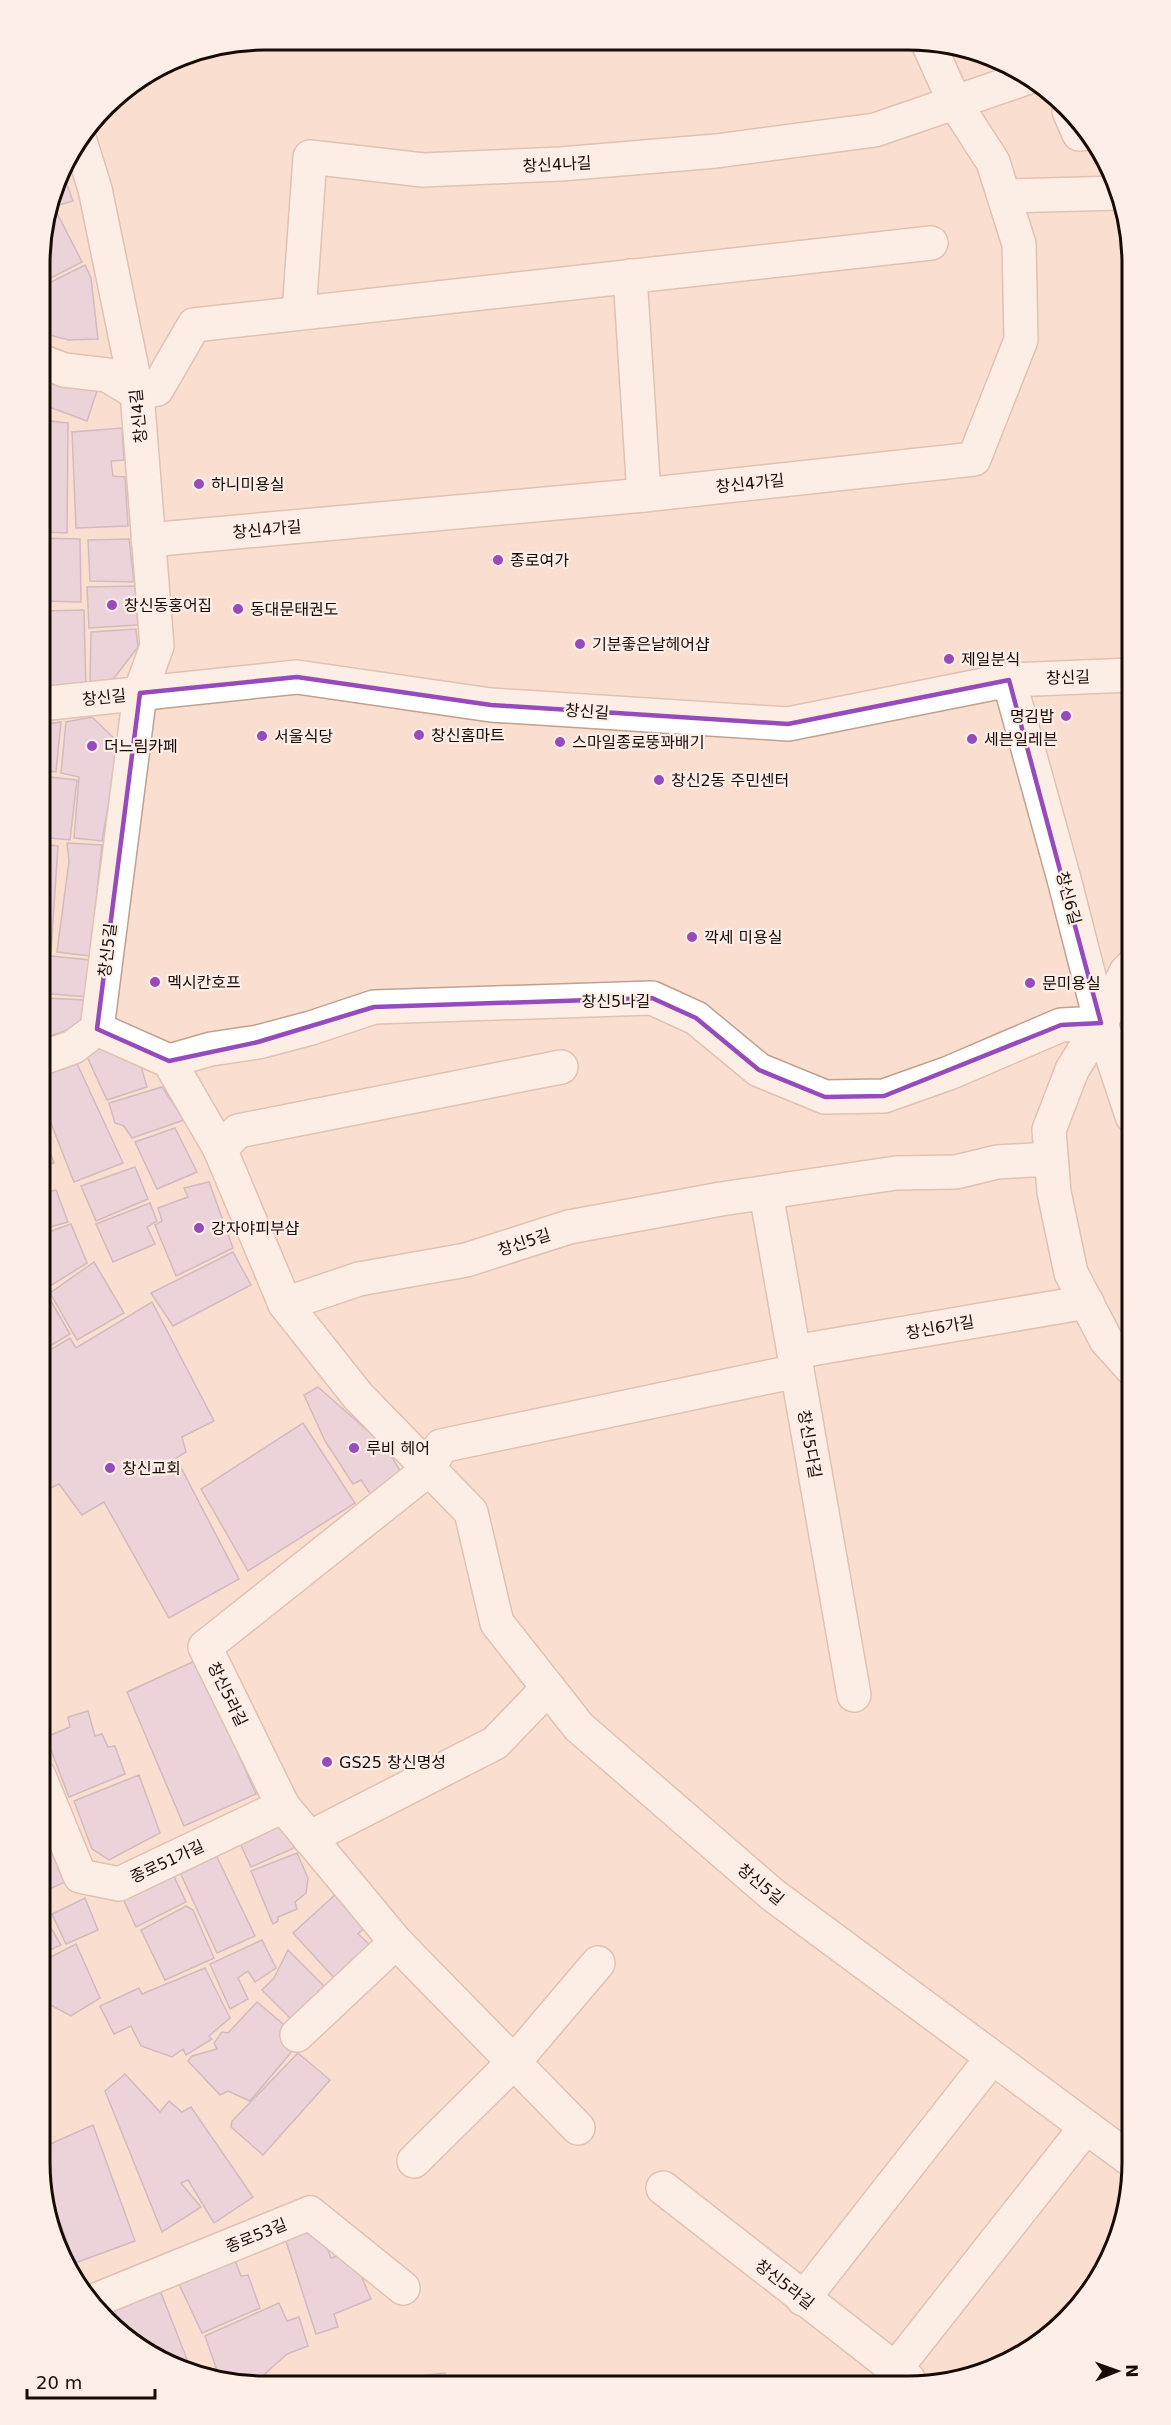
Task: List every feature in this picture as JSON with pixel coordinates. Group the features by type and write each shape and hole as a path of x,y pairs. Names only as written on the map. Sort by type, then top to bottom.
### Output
{"street":[{"name":"창신4가길","path":"148,540 644,495 974,459 1021,340 1019,244 993,162 955,103 931,51"},
{"path":"955,103 1018,81"},
{"name":"창신4나길","path":"299,313 310,157 423,170 561,164 716,151 875,130 955,103"},
{"name":"창신4길","path":"83,150 95,189 137,393 157,646 140,693"},
{"path":"1004,196 1109,193"},
{"path":"50,365 64,370 107,375 137,393 157,389 194,325 931,243"},
{"path":"630,276 644,495"},
{"name":"창신길","path":"50,703 297,677 491,705 788,724 1009,680 1122,675"},
{"name":"창신6길","path":"1009,680 1101,1023 1122,1068"},
{"name":"창신5길","path":"97,1029 140,693"},
{"path":"1122,980 1101,1023 1072,1070 1049,1130 1054,1192 1071,1273 1106,1340 1122,1358"},
{"name":"창신5나길","path":"169,1061 211,1049 258,1042 311,1028 374,1007 652,998 696,1017 759,1070 825,1097 884,1096 950,1072 1061,1025 1101,1023"},
{"path":"50,1055 73,1047 97,1029 169,1061"},
{"name":"창신5길","path":"169,1061 220,1149 285,1304 358,1396 471,1512 497,1623 579,1727 772,1896 1122,2153"},
{"path":"220,1149 238,1131 561,1067"},
{"path":"766,1193 896,1173 956,1172 997,1162 1051,1159"},
{"name":"창신5길","path":"285,1304 359,1279 466,1260 569,1227 766,1193"},
{"name":"창신5다길","path":"766,1193 854,1695"},
{"name":"창신6가길","path":"795,1362 1087,1302"},
{"path":"429,1469 441,1446 795,1362"},
{"name":"창신5라길","path":"429,1469 205,1647 283,1806 396,1942 578,2128"},
{"path":"309,1838 495,1743 548,1688"},
{"name":"종로51가길","path":"50,1803 80,1876 118,1884 283,1806"},
{"path":"297,2035 396,1942"},
{"path":"414,2160 514,2062 598,1963"},
{"path":"803,2299 992,2058"},
{"path":"902,2373 1086,2127"},
{"name":"창신5라길","path":"663,2188 803,2299 902,2373"},
{"name":"종로53길","path":"100,2298 310,2213 403,2288"}],"highlighted area":[{"path":"297,677 491,705 788,724 1009,680 1101,1023 1061,1025 884,1096 825,1097 759,1070 696,1018 652,998 374,1007 258,1042 169,1061 97,1029 140,693"}],"building":[{"path":"66,182 73,201 58,205"},
{"path":"56,213 82,262 50,278 51,236"},
{"path":"85,265 91,278 98,339 69,340 50,335 50,282"},
{"path":"50,371 98,388 87,421 50,407"},
{"path":"50,421 68,423 67,533 50,532"},
{"path":"122,428 124,460 111,461 113,476 125,477 128,526 76,528 72,432"},
{"path":"50,538 80,539 81,602 50,601"},
{"path":"129,539 134,582 90,581 88,540"},
{"path":"135,586 138,625 89,628 87,587"},
{"path":"84,610 86,690 50,693 50,611"},
{"path":"136,629 138,647 111,682 90,683 91,632"},
{"path":"92,717 119,743 102,841 74,838 79,777 61,773 66,722"},
{"path":"61,722 56,772 50,771 50,724"},
{"path":"50,777 77,780 70,840 50,838"},
{"path":"67,843 102,845 90,956 57,952 69,861"},
{"path":"50,845 58,846 50,951"},
{"path":"50,956 90,960 87,997 50,994"},
{"path":"50,998 85,1000 84,1025 50,1036"},
{"path":"94,1041 139,1059 147,1087 107,1100 84,1050"},
{"path":"73,1055 123,1163 74,1182 50,1121 50,1066"},
{"path":"162,1087 184,1120 132,1138 124,1126 115,1123 109,1103"},
{"path":"175,1128 197,1172 157,1189 135,1142"},
{"path":"50,1152 54,1163 50,1164"},
{"path":"135,1167 148,1199 96,1221 81,1186"},
{"path":"209,1182 233,1248 176,1276 155,1225 162,1221 158,1208 188,1197 184,1188"},
{"path":"56,1190 68,1222 50,1227 50,1191"},
{"path":"150,1203 157,1221 147,1227 155,1244 113,1262 96,1224"},
{"path":"71,1224 87,1263 50,1286 50,1231"},
{"path":"233,1252 251,1285 173,1326 151,1293"},
{"path":"94,1262 124,1313 77,1340 50,1293"},
{"path":"50,1299 70,1334 50,1346"},
{"name":"창신교회","path":"152,1302 214,1421 182,1437 186,1452 176,1458 239,1579 169,1618 104,1502 82,1515 59,1484 50,1488 50,1350 70,1338 76,1348"},
{"path":"318,1387 385,1446 401,1472 371,1495 361,1480 353,1484 325,1441 304,1395"},
{"path":"303,1423 355,1503 248,1571 201,1489"},
{"path":"197,1660 256,1794 184,1826 127,1692"},
{"path":"88,1711 95,1736 102,1734 108,1747 115,1746 125,1774 69,1797 50,1747 50,1735 70,1727 68,1717"},
{"path":"139,1775 160,1833 109,1860 92,1849 74,1801"},
{"path":"264,1821 286,1824 301,1845 251,1867 238,1839"},
{"path":"50,1844 67,1881 50,1889"},
{"path":"215,1853 255,1936 217,1953 178,1868"},
{"path":"297,1853 308,1878 306,1893 295,1902 297,1909 278,1917 278,1921 273,1924 251,1871"},
{"path":"170,1868 186,1902 136,1927 120,1892"},
{"path":"336,1894 367,1925 358,1934 372,1947 336,1980 293,1933"},
{"path":"85,1898 98,1930 66,1944 52,1914"},
{"path":"186,1906 193,1910 214,1958 165,1980 141,1930"},
{"path":"50,1926 61,1945 50,1950"},
{"path":"262,1940 276,1968 255,1982 248,1971 238,1978 248,1999 230,2009 210,1964"},
{"path":"76,1944 100,1998 71,2016 50,2005 50,1957"},
{"path":"288,1950 325,1987 295,2023 262,1990 274,1978"},
{"path":"205,1968 230,2018 209,2036 212,2039 186,2055 183,2049 172,2057 141,2046 131,2026 114,2034 100,2006 139,1988 142,1994"},
{"path":"257,2002 290,2030 294,2049 250,2101 228,2091 220,2095 188,2061 192,2056 217,2049 214,2043 222,2032 228,2033"},
{"path":"298,2053 330,2080 263,2155 231,2127 232,2121"},
{"path":"125,2074 160,2112 169,2101 182,2112 191,2107 253,2197 214,2223 188,2180 181,2183 201,2207 162,2232 105,2091"},
{"path":"93,2125 135,2241 75,2263 56,2211 51,2189 50,2144"},
{"path":"304,2223 322,2233 331,2258 351,2252 371,2299 334,2314 338,2327 316,2334 284,2235"},
{"path":"233,2255 241,2276 248,2275 260,2308 202,2333 177,2280"},
{"path":"159,2288 188,2361 157,2347 133,2331 105,2305"},
{"path":"279,2303 287,2321 299,2317 308,2346 287,2354 263,2376 236,2374 217,2370 205,2336"},
{"path":"445,2373 445,2376 419,2376"}],"place":[{"name":"하니미용실","path":"199,484"},
{"name":"종로여가","path":"498,560"},
{"name":"창신동홍어집","path":"112,605"},
{"name":"동대문태권도","path":"238,609"},
{"name":"기분좋은날헤어샵","path":"580,644"},
{"name":"제일분식","path":"949,659"},
{"name":"명김밥","path":"1066,716"},
{"name":"창신홈마트","path":"419,735"},
{"name":"서울식당","path":"262,736"},
{"name":"세븐일레븐","path":"972,739"},
{"name":"스마일종로뚱꽈배기","path":"560,742"},
{"name":"더느림카페","path":"92,746"},
{"name":"창신2동 주민센터","path":"659,780"},
{"name":"깍세 미용실","path":"692,937"},
{"name":"멕시칸호프","path":"155,982"},
{"name":"문미용실","path":"1030,983"},
{"name":"강자야피부샵","path":"199,1228"},
{"name":"루비 헤어","path":"354,1448"},
{"name":"창신교회","path":"110,1468"},
{"name":"GS25 창신명성","path":"327,1762"}]}
